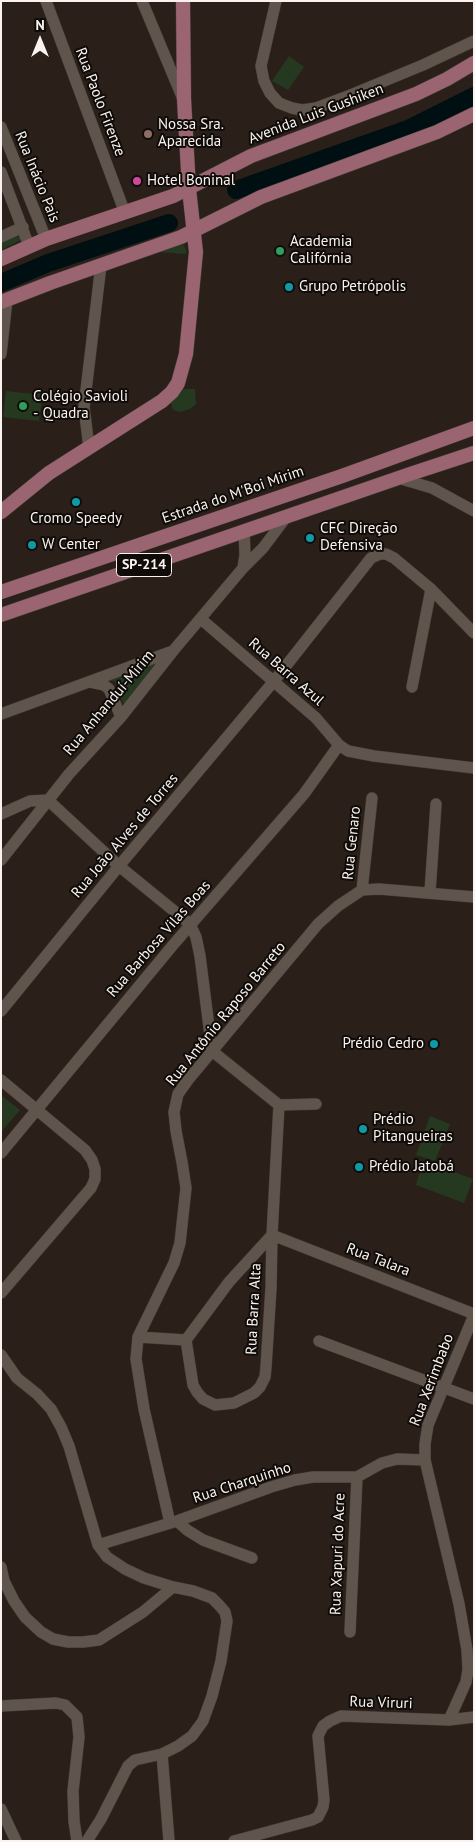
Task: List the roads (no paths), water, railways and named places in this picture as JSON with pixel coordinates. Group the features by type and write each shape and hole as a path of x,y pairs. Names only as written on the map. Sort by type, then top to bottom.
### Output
{"main road":[{"path":"1,512 49,473 162,401 178,383 182,371 189,327 196,252 189,189 184,100 183,1"},
{"name":"Avenida Luis Gushiken","path":"1,259 46,239 189,189 251,156 416,94 448,79 474,63"},
{"path":"4,301 194,231 261,197 437,132 474,114"},
{"name":"Estrada do M'Boi Mirim","path":"1,592 474,428"},
{"name":"SP-214","path":"1,615 244,530 474,453"},
{"path":"244,530 247,517 268,500"}],"street":[{"name":"Rua Paolo Firenze","path":"46,1 125,212"},
{"path":"142,1 184,100"},
{"path":"276,1 261,66 264,81 270,93 279,103 292,108 302,110 316,108 423,66 474,41"},
{"path":"162,51 176,63 183,64"},
{"name":"Rua Inácio Pais","path":"1,127 46,239"},
{"name":"Rua Inácio Pais","path":"1,172 29,246"},
{"path":"1,236 22,227"},
{"path":"90,448 84,420 84,407 101,265"},
{"path":"1,354 4,301"},
{"path":"398,478 432,488 474,511"},
{"name":"Rua Anhanduí-Mirim","path":"1,860 69,774 121,717 173,651 243,568 263,548 287,516"},
{"path":"243,568 245,556 244,530"},
{"name":"Rua João Alves de Torres","path":"1,1011 274,680 371,558 380,554 386,554 394,558 431,589 474,633"},
{"path":"412,686 431,589"},
{"name":"Rua Barra Azul","path":"201,618 316,718 344,748"},
{"path":"1,714 173,651"},
{"path":"90,682 104,685 109,689 121,717"},
{"path":"344,748 374,756 474,768"},
{"name":"Rua Barbosa Vilas Boas","path":"1,1152 190,924 344,748"},
{"name":"Rua Genaro","path":"362,890 372,798"},
{"path":"1,814 30,801 48,800 119,866 190,924 196,937 200,956 212,1052 279,1106 316,1104"},
{"path":"430,892 436,804"},
{"path":"362,890 430,892 474,897"},
{"name":"Rua Antônio Raposo Barreto","path":"174,1522 144,1409 136,1359 138,1338 174,1262 180,1244 186,1188 176,1131 175,1102 188,1080 318,924 328,914 362,890"},
{"path":"1,1080 85,1150 92,1160 95,1169 95,1179 91,1188 1,1293"},
{"name":"Rua Barra Alta","path":"186,1340 193,1384 203,1399 215,1405 234,1403 254,1393 260,1387 266,1367 279,1106"},
{"path":"138,1338 186,1340 229,1282 272,1235"},
{"name":"Rua Talara","path":"272,1235 474,1314"},
{"name":"Rua Xerimbabo","path":"449,1720 466,1682 468,1670 467,1650 459,1604 425,1460 425,1444 428,1426 474,1314"},
{"path":"319,1341 474,1399"},
{"path":"1,1355 17,1378 37,1394 50,1409 61,1427 69,1446 98,1544 107,1557 125,1569 173,1587 193,1591 212,1598 225,1612 227,1621 221,1660 212,1696 203,1721 192,1736 178,1746 162,1754 136,1760 128,1766 101,1819 87,1841"},
{"name":"Rua Charquinho","path":"98,1544 174,1522 295,1480 313,1477 357,1477 382,1463 396,1459 425,1460"},
{"name":"Rua Xapuri do Acre","path":"350,1632 357,1477"},
{"path":"174,1522 202,1540 252,1558"},
{"path":"1,1567 4,1581 14,1601 25,1616 41,1632 53,1639 68,1642 99,1640 143,1612 173,1587"},
{"path":"1,1706 56,1703 66,1706 77,1717 79,1737 73,1791 77,1841"},
{"name":"Rua Viruri","path":"269,1836 318,1817 324,1800 317,1743 323,1726 330,1721 341,1716 449,1720 474,1717"},
{"path":"162,1754 169,1841"},
{"path":"1,1808 16,1841"},
{"path":"234,1841 269,1836"}],"waterway":[{"path":"236,190 408,129 474,96"},
{"path":"1,283 48,263 169,223"}],"place":[{"name":"Nossa Sra. Aparecida","path":"148,134"},
{"name":"Hotel Boninal","path":"137,181"},
{"name":"Academia Califórnia","path":"280,251"},
{"name":"Grupo Petrópolis","path":"289,287"},
{"name":"Colégio Savioli - Quadra","path":"23,406"},
{"name":"Cromo Speedy","path":"76,502"},
{"name":"CFC Direção Defensiva","path":"310,538"},
{"name":"W Center","path":"32,545"},
{"name":"Prédio Cedro","path":"434,1044"},
{"name":"Prédio Pitangueiras","path":"363,1129"},
{"name":"Prédio Jatobá","path":"359,1167"}]}
